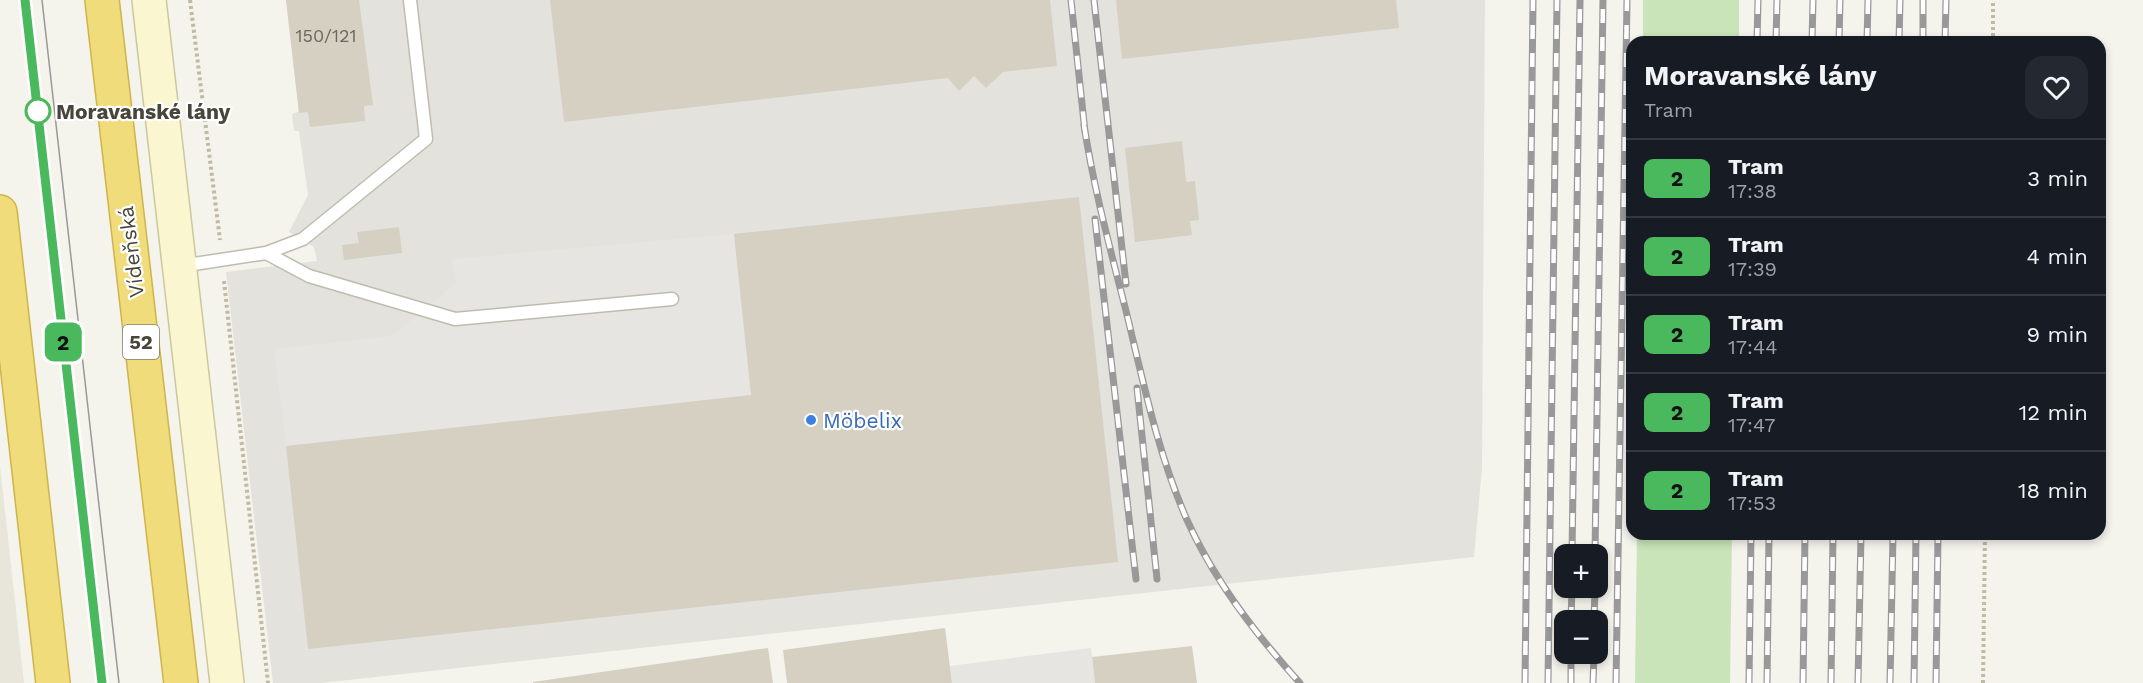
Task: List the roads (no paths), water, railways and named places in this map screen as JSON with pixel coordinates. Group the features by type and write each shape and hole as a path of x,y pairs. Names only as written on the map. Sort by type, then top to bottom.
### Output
{"highway":[{"name":"Vídeňská","path":"102,0 181,683"},
{"path":"0,212 53,683"}],"street":[{"path":"149,0 227,683"}],"lane":[{"path":"179,267 266,253 303,240 426,139 410,0"},
{"path":"266,253 309,276 455,319 672,299"}],"tram line":[{"path":"25,0 102,683"},
{"name":"2","path":"25,0 102,683"},
{"path":"42,0 119,683"}],"railway":[{"path":"1071,0 1085,132"},
{"path":"1094,0 1126,284"},
{"path":"1525,683 1533,0"},
{"path":"1548,683 1557,0"},
{"path":"1572,544 1580,0"},
{"path":"1595,544 1603,0"},
{"path":"1626,36 1627,0"},
{"path":"1757,36 1758,0"},
{"path":"1776,36 1777,0"},
{"path":"1812,36 1813,0"},
{"path":"1839,36 1840,0"},
{"path":"1867,36 1868,0"},
{"path":"1899,36 1900,0"},
{"path":"1923,0 1923,36"},
{"path":"1945,36 1946,0"},
{"path":"1616,683 1626,62"},
{"path":"1084,125 1098,197 1146,393 1177,495 1198,542 1223,585 1252,626 1300,683"},
{"path":"1095,219 1136,579"},
{"path":"1137,388 1157,579"},
{"path":"1749,683 1751,540"},
{"path":"1767,683 1769,540"},
{"path":"1803,683 1805,540"},
{"path":"1831,683 1833,540"},
{"path":"1858,683 1861,540"},
{"path":"1890,683 1893,540"},
{"path":"1914,683 1916,540"},
{"path":"1936,683 1938,540"},
{"path":"1571,610 1572,598"},
{"path":"1594,610 1595,598"},
{"path":"1571,664 1571,683"},
{"path":"1593,683 1594,664"}],"place":[{"name":"Moravanské lány","path":"38,111"},
{"name":"Möbelix","path":"811,420"}]}
